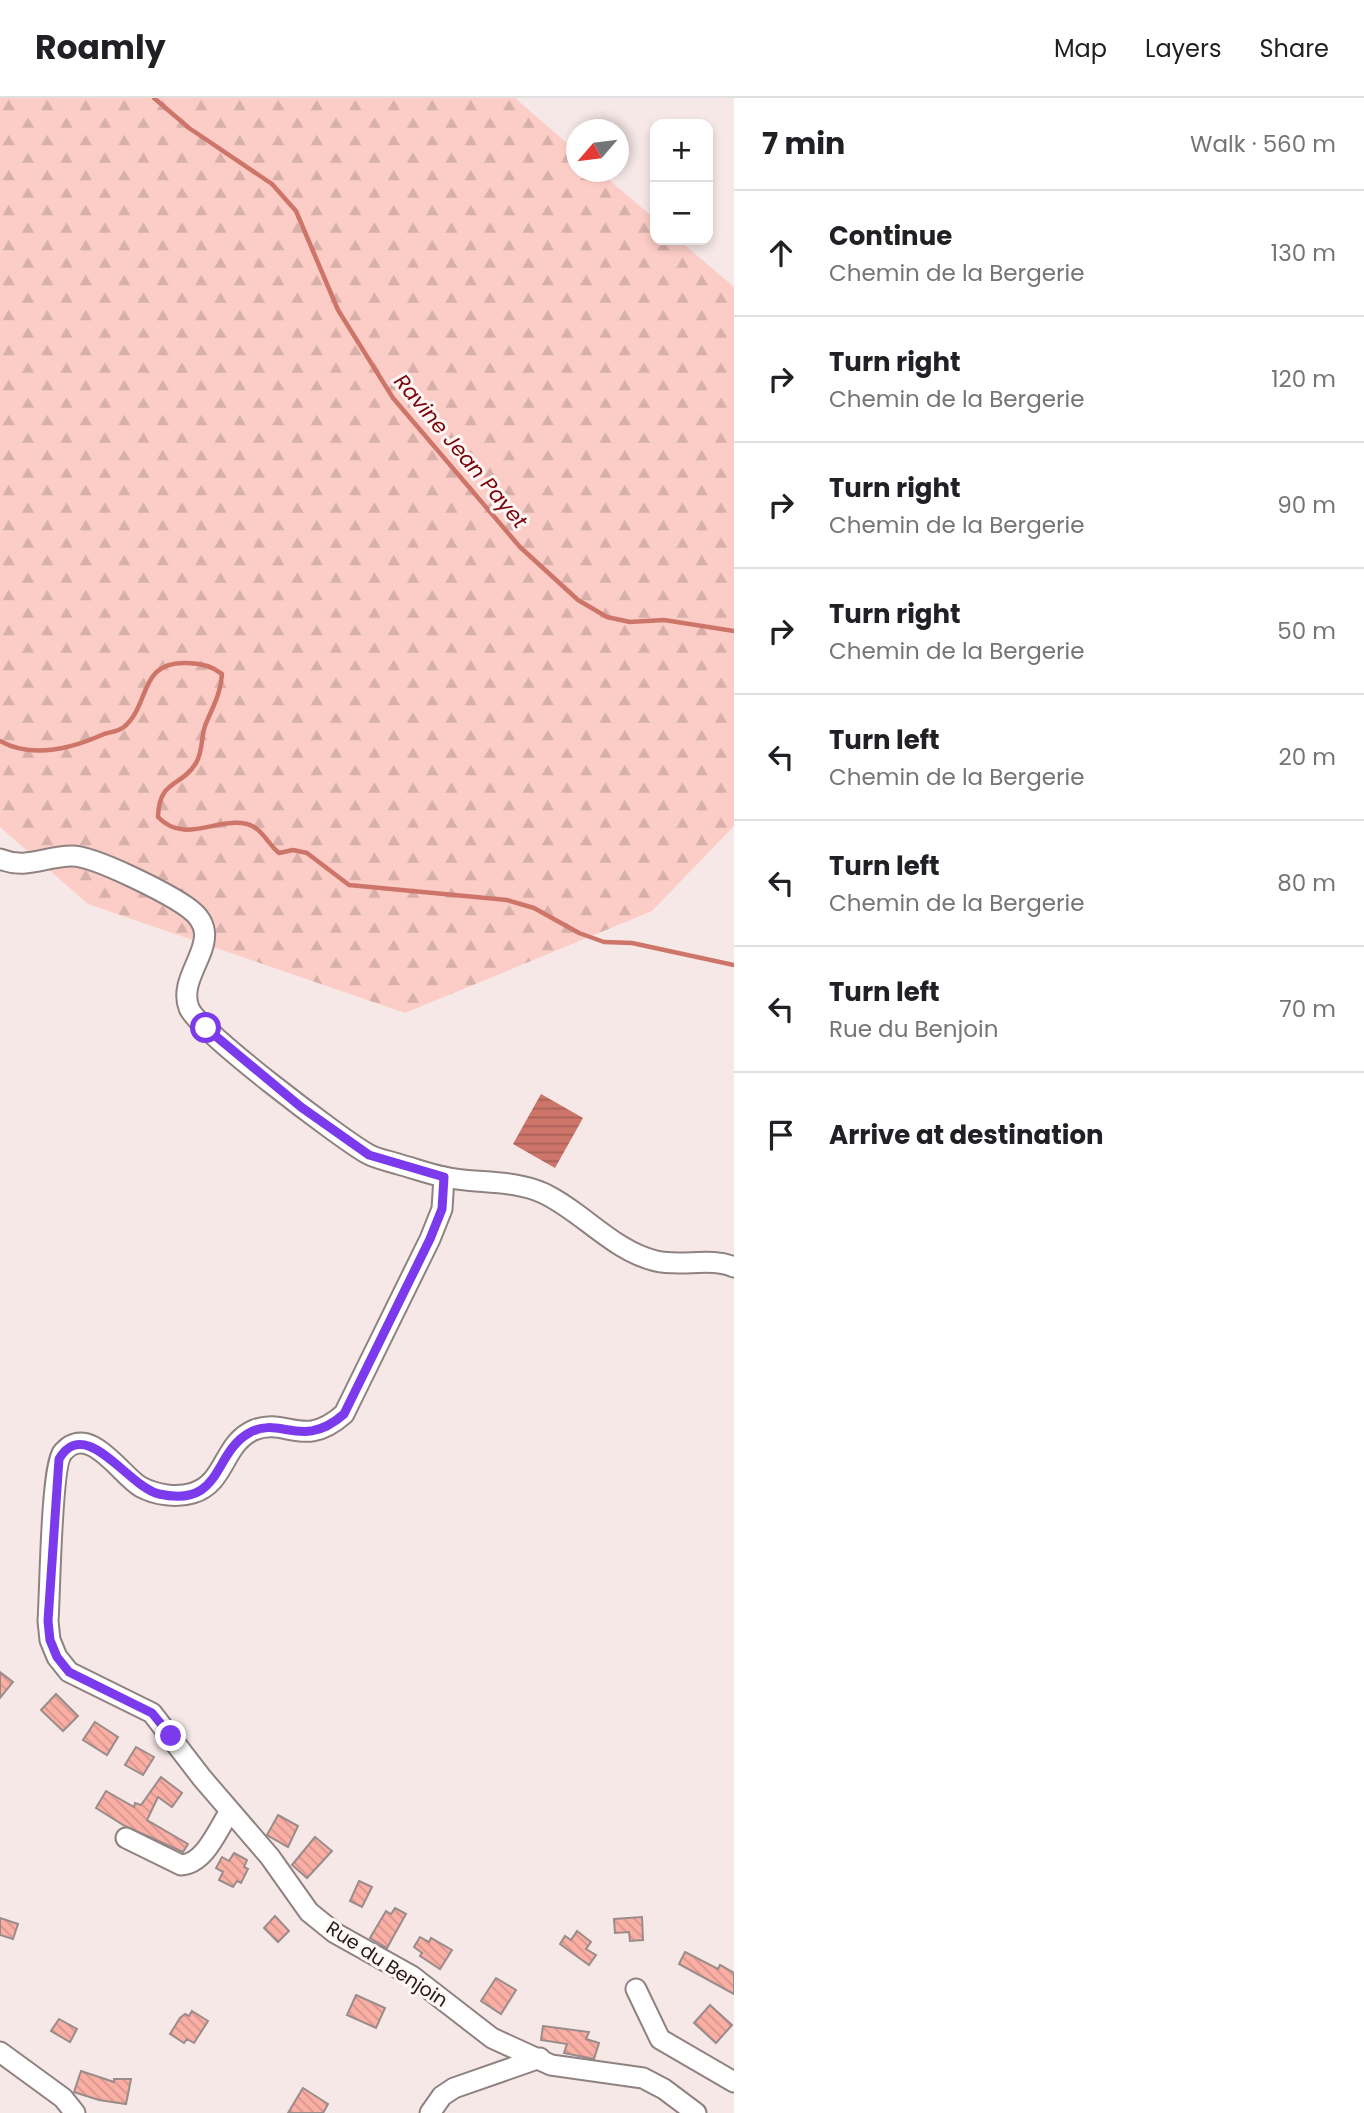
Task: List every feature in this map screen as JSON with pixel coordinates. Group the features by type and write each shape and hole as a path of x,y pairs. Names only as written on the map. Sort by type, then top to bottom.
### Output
{"street":[{"path":"0,859 26,865 58,856 92,859 189,908 204,932 205,946 188,981 186,995 195,1020 301,1107 369,1155 444,1177 505,1183 543,1193 627,1248 653,1261 681,1266 709,1263 734,1267"},
{"name":"Rue du Benjoin","path":"444,1177 442,1209 430,1239 344,1414 335,1423 302,1433 274,1427 250,1432 232,1448 214,1480 204,1488 181,1495 160,1494 140,1487 93,1446 77,1444 63,1452 59,1459 56,1487 48,1621 50,1640 57,1657 69,1672 152,1713 270,1857 309,1912 335,1933 412,1976 492,2038 570,2070 643,2078 664,2089 696,2113"},
{"path":"126,1838 181,1865 191,1864 199,1858 230,1811"},
{"path":"636,1989 660,2039 734,2082"},
{"path":"0,2052 43,2081 63,2098 75,2113"},
{"path":"430,2113 442,2096 454,2088 540,2058"}],"green space":[{"path":"0,98 515,98 566,142 566,182 612,182 650,215 650,245 685,245 734,287 734,826 652,911 405,1013 88,904 0,827"}],"shaded area":[{"path":"541,1094 583,1118 555,1168 513,1144"}],"building":[{"path":"0,1672 13,1682 0,1698"},
{"path":"56,1694 78,1716 63,1731 41,1710"},
{"path":"95,1722 118,1737 107,1755 83,1740"},
{"path":"136,1747 154,1757 143,1775 125,1765"},
{"path":"161,1777 182,1793 172,1807 158,1797 147,1820 188,1844 183,1852 125,1826 96,1808 106,1791 134,1807 135,1803 141,1805"},
{"path":"278,1815 298,1826 288,1847 267,1835"},
{"path":"315,1837 332,1851 307,1878 292,1865"},
{"path":"234,1853 247,1860 244,1867 248,1869 241,1883 237,1881 233,1887 219,1880 223,1872 216,1868 222,1857 229,1861"},
{"path":"359,1881 372,1887 362,1907 350,1901"},
{"path":"395,1908 406,1914 387,1948 370,1938 386,1911 391,1914"},
{"path":"275,1916 289,1931 278,1942 264,1928"},
{"path":"642,1917 643,1940 630,1941 629,1932 615,1933 614,1919"},
{"path":"0,1918 18,1924 13,1939 0,1935"},
{"path":"577,1931 591,1942 586,1949 596,1955 589,1965 560,1944 565,1936 571,1940"},
{"path":"420,1937 429,1942 431,1938 452,1950 440,1969 420,1956 422,1953 414,1947"},
{"path":"685,1952 718,1969 720,1965 734,1973 734,1994 679,1964"},
{"path":"496,1978 516,1990 501,2014 481,2001"},
{"path":"356,1995 385,2008 376,2028 347,2015"},
{"path":"710,2005 732,2025 716,2043 694,2023"},
{"path":"192,2011 208,2021 194,2043 187,2039 184,2043 170,2034 180,2018 185,2014 189,2016"},
{"path":"59,2019 77,2029 70,2042 51,2031"},
{"path":"543,2026 589,2032 586,2039 599,2043 594,2059 564,2053 567,2044 541,2040"},
{"path":"81,2071 114,2082 114,2079 131,2079 126,2104 99,2100 74,2092"},
{"path":"303,2088 328,2104 323,2113 288,2113"}],"waterway":[{"name":"Ravine Jean Payet","path":"154,98 189,128 272,184 296,211 338,310 393,398 520,547 578,600 607,617 630,622 664,620 734,631"},
{"path":"0,741 12,746 39,750 79,744 124,727 132,718 153,676 160,669 171,664 206,666 222,674 220,688 205,726 196,763 162,796 158,817 168,825 190,830 223,824 247,824 260,832 279,853 293,850 307,853 349,885 507,900 534,908 579,933 604,942 632,943 734,965"}],"route":[{"path":"171,1736 152,1713 126,1703 69,1672 57,1657 50,1640 48,1621 59,1459 69,1447 77,1444 93,1446 140,1487 160,1494 181,1495 204,1488 214,1480 227,1454 237,1441 250,1432 274,1427 302,1433 335,1423 344,1414 430,1239 442,1209 444,1177 369,1155 301,1107 206,1028"}]}
